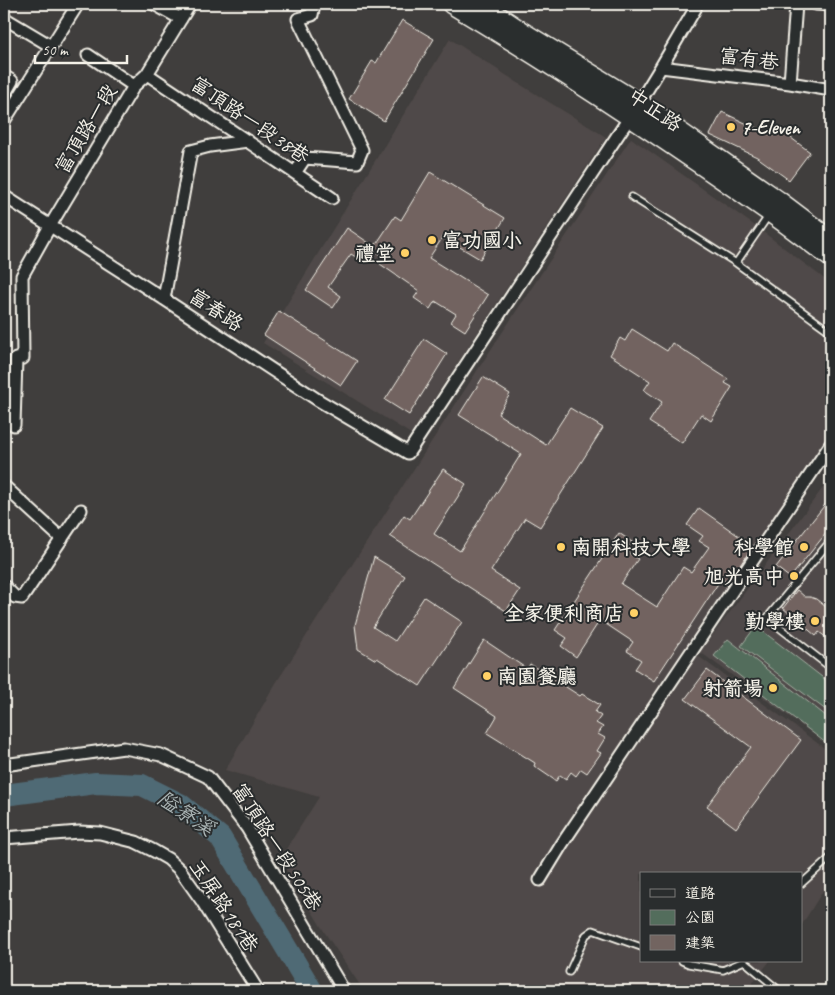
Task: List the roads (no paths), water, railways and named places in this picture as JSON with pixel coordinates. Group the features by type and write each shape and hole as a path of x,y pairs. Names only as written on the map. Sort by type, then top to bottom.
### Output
{"main road":[{"name":"中正路","path":"451,4 634,110"},
{"name":"中正路","path":"481,4 774,207 831,240"},
{"name":"中正路","path":"774,207 831,258"}],"street":[{"path":"4,121 78,4"},
{"path":"154,4 181,20"},
{"name":"富頂路一段","path":"14,425 16,359 23,358 22,276 134,86 147,74 190,4"},
{"path":"295,173 305,158 357,162 362,150 298,19 312,15 314,4"},
{"path":"634,110 695,9 696,4"},
{"path":"790,83 796,4"},
{"path":"816,4 831,5"},
{"path":"4,18 51,46"},
{"path":"88,55 134,86"},
{"name":"富有巷","path":"661,67 831,90"},
{"name":"富頂路一段38巷","path":"147,74 332,198"},
{"path":"4,76 12,81 4,95"},
{"name":"富春路","path":"4,196 318,400 408,454 634,110"},
{"path":"164,299 191,151 210,146 248,141"},
{"path":"540,880 562,844 831,444"},
{"path":"4,486 62,539"},
{"path":"4,586 15,597 22,598 81,510"},
{"name":"富頂路一段505巷","path":"4,765 124,748 161,755 208,777 247,828 344,991"},
{"name":"玉屏路181巷","path":"4,838 78,832 100,833 136,842 154,850 180,870 202,901 258,991"}],"lane":[{"path":"632,197 736,263 831,332"},
{"path":"736,263 774,207"},
{"path":"831,540 767,618 831,668"},
{"path":"802,883 831,857"},
{"path":"568,972 586,935 593,930 640,947"},
{"path":"684,962 723,970 742,962"},
{"path":"745,962 780,991"}],"waterway":[{"name":"隘寮溪","path":"4,795 96,783 142,785 180,804 220,837 312,991"}],"place":[{"name":"7-Eleven","path":"731,127"},
{"name":"富功國小","path":"432,240"},
{"name":"禮堂","path":"405,253"},
{"name":"南開科技大學","path":"561,547"},
{"name":"科學館","path":"804,547"},
{"name":"旭光高中","path":"794,576"},
{"name":"全家便利商店","path":"634,613"},
{"name":"勤學樓","path":"815,621"},
{"name":"南園餐廳","path":"487,676"},
{"name":"射箭場","path":"773,688"}]}
